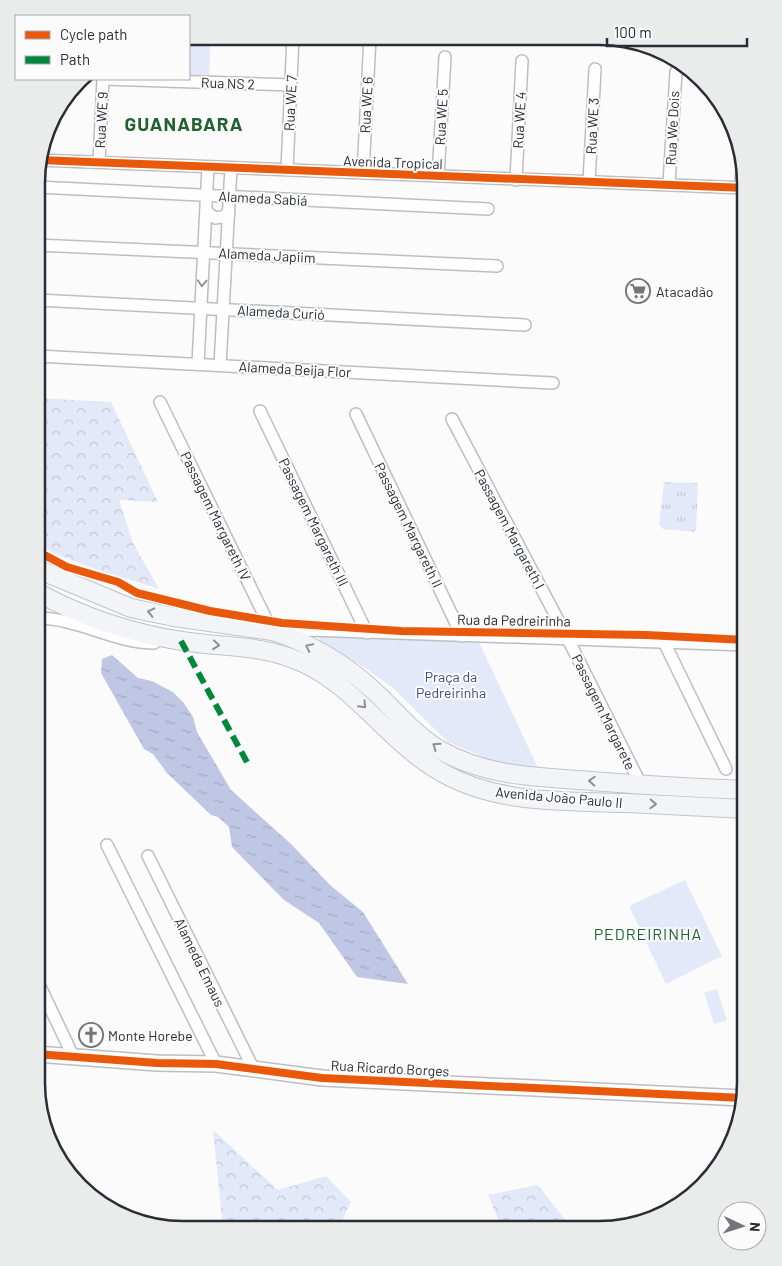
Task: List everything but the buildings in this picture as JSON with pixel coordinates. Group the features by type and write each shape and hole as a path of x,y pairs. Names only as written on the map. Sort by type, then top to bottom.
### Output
{"main road":[{"name":"Avenida João Paulo II","path":"45,572 131,608 174,617 279,633 325,655 357,675 415,731 439,750 466,763 501,774 641,785 737,790"},
{"name":"Avenida João Paulo II","path":"45,596 99,622 181,641 258,650 309,664 354,696 404,747 443,773 492,793 587,802 737,809"}],"street":[{"name":"Rua WE 7","path":"287,169 293,45"},
{"name":"Rua WE 6","path":"363,173 370,45"},
{"name":"Rua WE 5","path":"438,176 445,57"},
{"name":"Rua WE 4","path":"516,180 522,61"},
{"name":"Rua WE 3","path":"589,182 595,69"},
{"name":"Rua We Dois","path":"669,184 676,72"},
{"name":"Rua WE 9","path":"100,162 104,80"},
{"name":"Rua NS 2","path":"135,80 291,85"},
{"name":"Avenida Tropical","path":"47,160 737,188"},
{"path":"198,364 208,167"},
{"path":"220,365 231,168"},
{"name":"Alameda Sabiá","path":"45,187 488,209"},
{"path":"206,211 215,218 222,217 229,212"},
{"name":"Alameda Japiim","path":"45,245 497,266"},
{"name":"Alameda Curió","path":"45,300 525,325"},
{"name":"Alameda Beija Flor","path":"45,356 553,383"},
{"name":"Passagem Margareth IV","path":"160,402 279,633"},
{"name":"Passagem Margareth III","path":"260,411 367,633"},
{"name":"Passagem Margareth II","path":"356,414 462,636"},
{"name":"Passagem Margareth I","path":"452,419 568,639"},
{"path":"45,619 74,622 145,643 181,641"},
{"name":"Rua da Pedreirinha","path":"279,633 301,630 665,644 737,645"},
{"name":"Passagem Margarete","path":"568,639 641,785"},
{"path":"665,644 726,768"},
{"path":"107,845 216,1064"},
{"name":"Alameda Emaus","path":"148,856 253,1068"},
{"path":"45,997 73,1056"},
{"name":"Rua Ricardo Borges","path":"45,1054 156,1063 216,1064 322,1078 736,1098"}],"green space":[{"path":"190,45 211,45 209,77 190,76"},
{"path":"45,398 111,402 158,502 119,500 133,543 159,589 81,564 45,548"},
{"path":"664,482 698,483 696,530 694,532 663,529 659,524"},
{"name":"Praça da Pedreirinha","path":"318,636 479,642 538,768 500,764 448,742 393,688 364,667 321,642"},
{"path":"685,880 722,956 666,984 629,906"},
{"path":"717,989 727,1020 714,1024 704,993"},
{"path":"213,1130 278,1190 326,1176 351,1202 342,1221 222,1221"},
{"path":"538,1185 566,1221 499,1221 488,1195"}],"water":[{"path":"112,655 138,678 152,681 173,692 183,702 193,717 197,732 231,790 291,844 330,885 363,912 408,984 357,977 319,923 284,900 232,847 229,827 218,817 211,815 167,773 153,754 144,749 101,673 102,659"}],"marked path":[{"path":"181,641 248,764"}],"cycle path":[{"path":"47,160 737,188"},
{"path":"45,555 67,567 118,582 137,593 210,611 282,623 401,631 646,635 737,640"},
{"path":"45,1055 157,1063 216,1064 322,1078 736,1098"}],"place":[{"name":"Atacadão","path":"638,291"},
{"name":"Monte Horebe","path":"91,1035"}],"district":[{"name":"GUANABARA","path":"184,123"},
{"name":"PEDREIRINHA","path":"648,933"}]}
